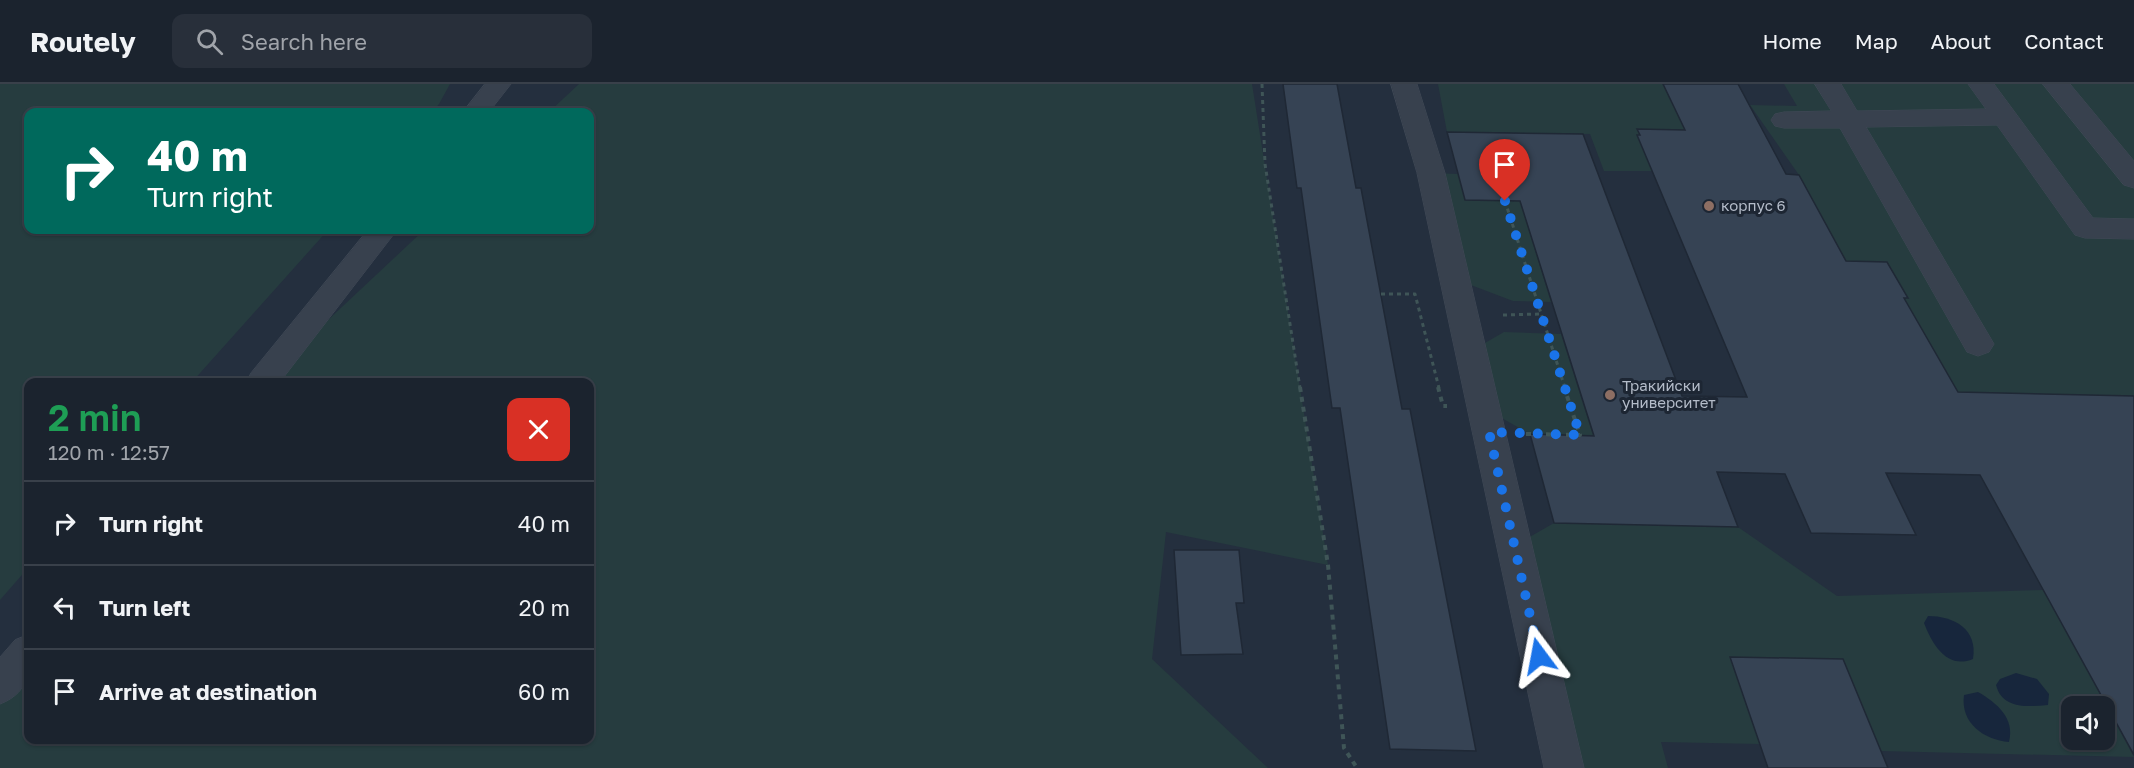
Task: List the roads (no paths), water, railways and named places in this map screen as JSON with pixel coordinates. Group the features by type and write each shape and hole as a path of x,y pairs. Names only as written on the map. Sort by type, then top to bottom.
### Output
{"street":[{"path":"479,108 498,84"},
{"path":"1404,84 1431,173 1564,768"},
{"path":"1828,84 1978,344"},
{"path":"1981,84 2085,228 2134,229"},
{"path":"2056,84 2134,179"},
{"path":"1784,120 2005,117"},
{"path":"265,378 380,234"},
{"path":"0,686 24,657"}],"water":[{"path":"1928,616 1947,618 1962,626 1972,640 1973,659 1956,661 1942,653 1931,639 1924,623"},
{"path":"2016,673 2037,679 2049,694 2048,705 2016,705 2004,699 1996,685 2000,679"},
{"path":"1978,692 2003,712 2009,726 2009,742 1983,734 1970,722 1964,705 1964,695"}],"place":[{"name":"корпус 6","path":"1709,206"},
{"name":"Тракийски университет","path":"1610,395"}]}
